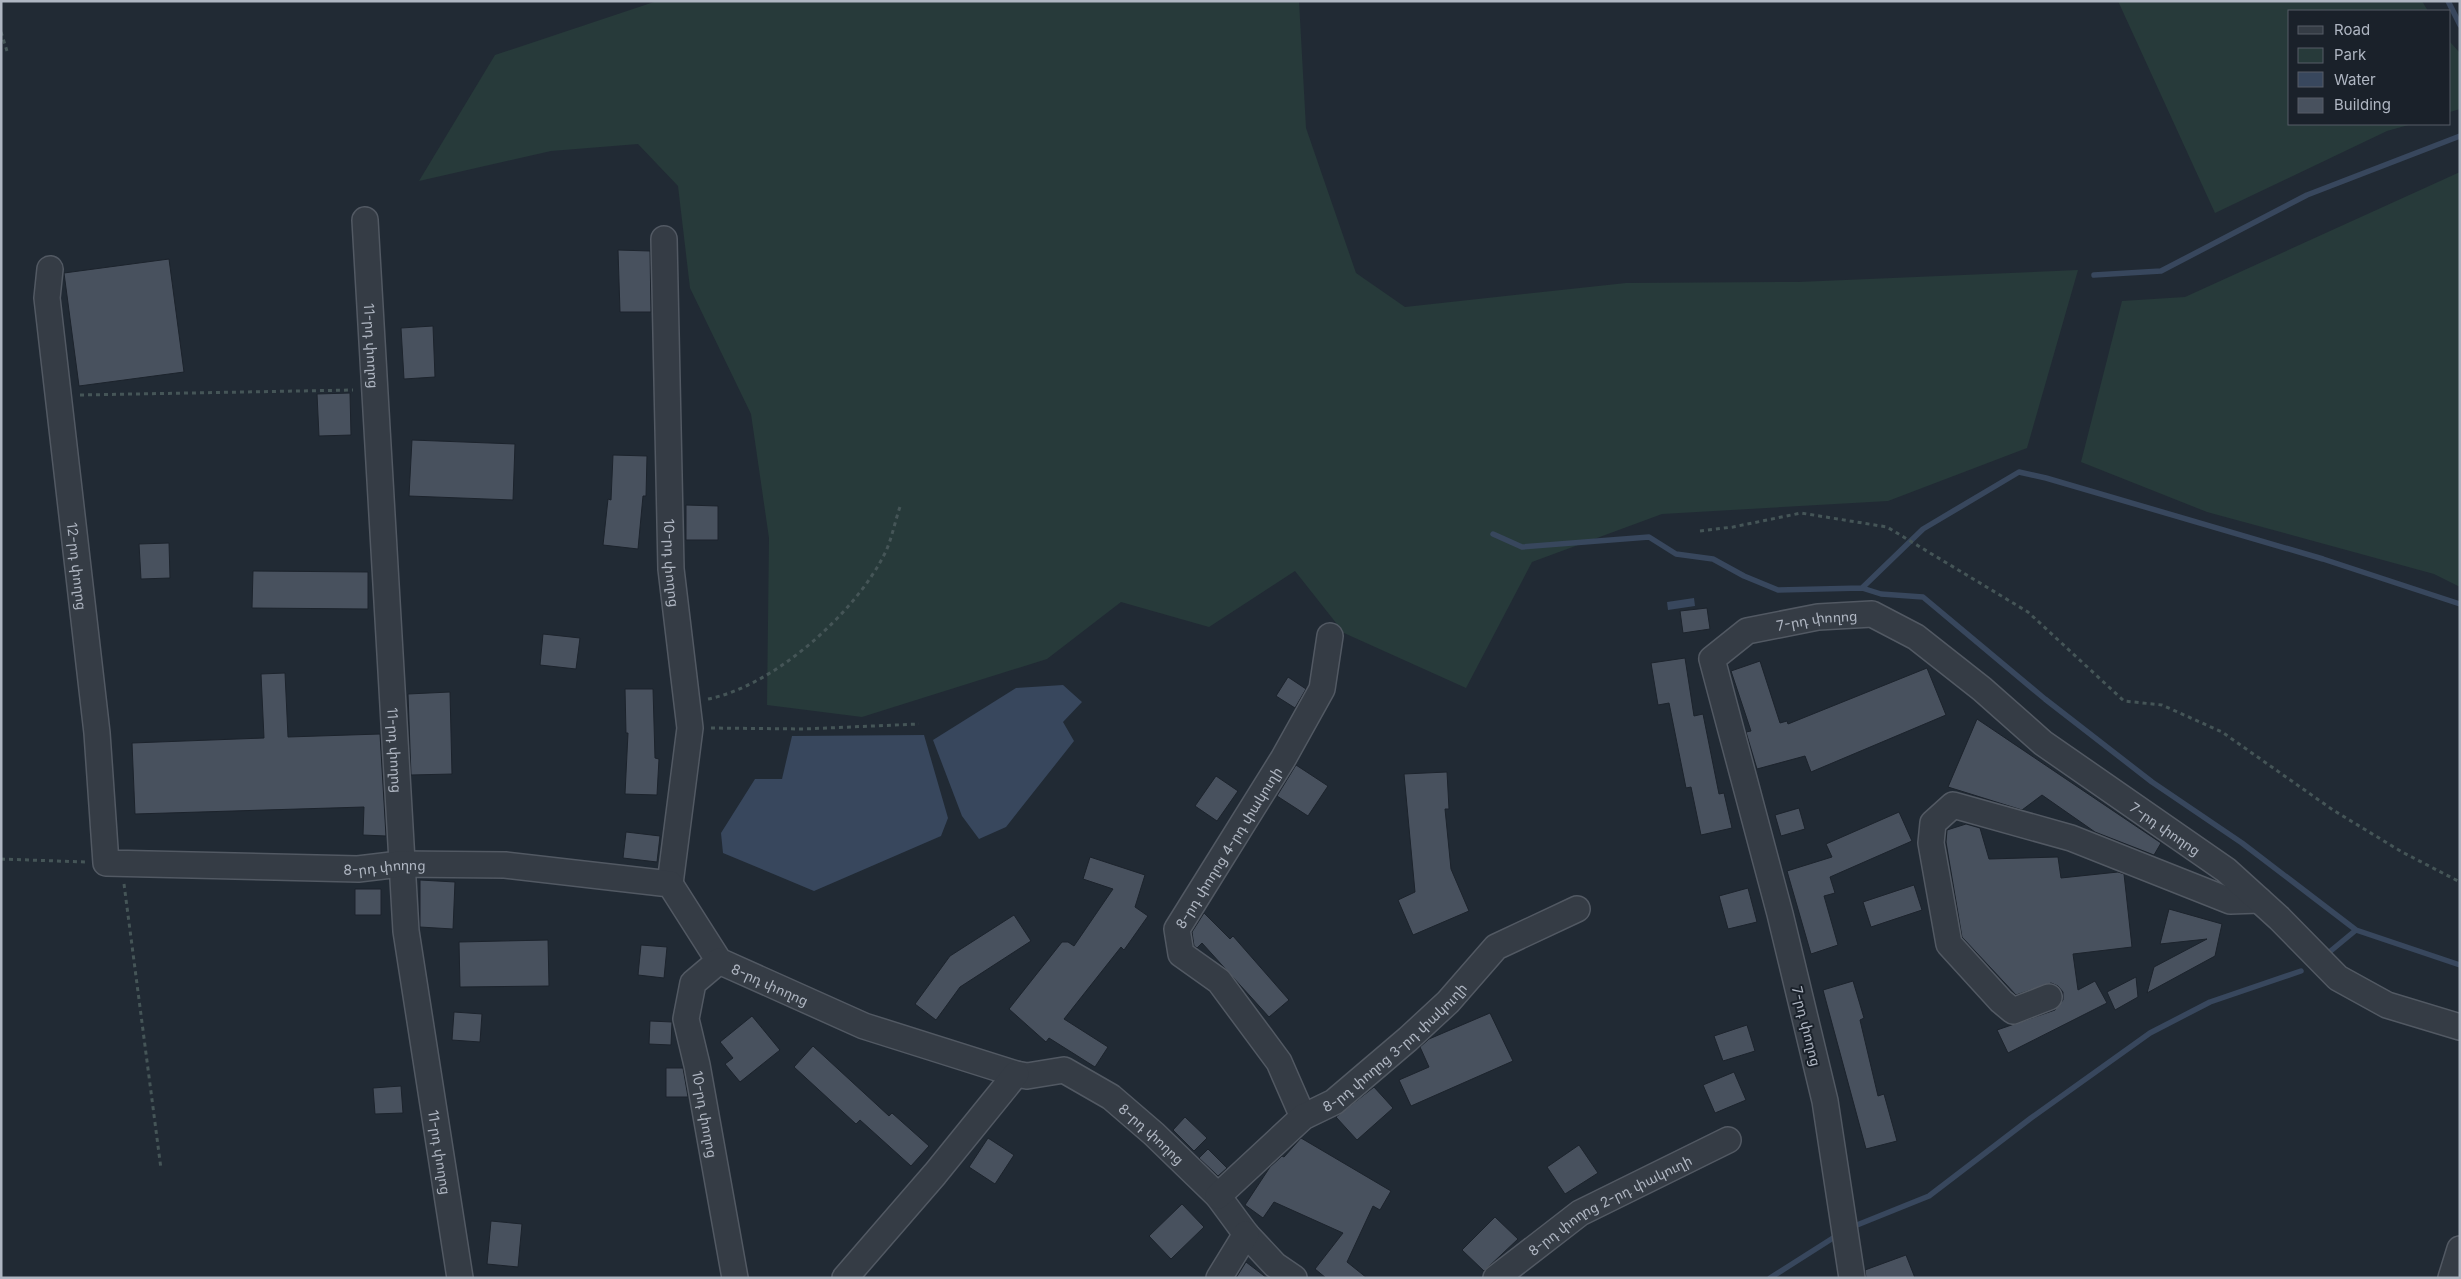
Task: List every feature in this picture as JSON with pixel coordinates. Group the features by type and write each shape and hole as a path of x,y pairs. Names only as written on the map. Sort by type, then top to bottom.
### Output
{"street":[{"name":"11-րդ փողոց","path":"365,220 400,864 406,931 460,1278"},
{"name":"10-րդ փողոց","path":"664,239 671,569 690,728 670,884"},
{"name":"12-րդ փողոց","path":"50,269 46,298 114,863"},
{"name":"7-րդ փողոց","path":"1852,1278 1825,1102 1780,914 1712,659 1748,631 1818,617 1872,614 1916,637 1982,689 2042,743 2226,870 2338,978 2387,1005 2460,1027"},
{"name":"8-րդ փողոց 4-րդ փակուղի","path":"1303,1117 1279,1062 1219,981 1181,954 1177,929 1283,759 1322,689 1330,636"},
{"path":"2049,997 2013,1011 2001,1001 1949,944 1931,844 1932,823 1953,805 2071,838 2230,901 2259,900"},
{"name":"8-րդ փողոց","path":"114,863 358,869 400,864 505,865 670,884 719,961 864,1026 1016,1074 1027,1076 1064,1070 1110,1097 1154,1134 1218,1196 1246,1234 1276,1265 1294,1278"},
{"name":"8-րդ փողոց 3-րդ փակուղի","path":"1218,1196 1303,1117 1334,1102 1408,1039 1448,1002 1496,947 1577,909"},
{"name":"10-րդ փողոց","path":"719,961 693,983 686,1019 700,1083 735,1278"},
{"path":"846,1278 935,1174 1016,1074"},
{"name":"8-րդ փողոց 2-րդ փակուղի","path":"1496,1278 1580,1213 1728,1140"},
{"path":"1219,1278 1246,1234"},
{"path":"2451,1278 2460,1249"}],"path":[{"path":"1,32 8,51"},
{"path":"59,395 374,389"},
{"path":"687,703 718,697 760,679 826,630 860,594 885,554 900,504"},
{"path":"1700,530 1733,527 1801,513 1887,527 2028,612 2124,701 2162,705 2222,732 2332,810 2402,852 2460,882"},
{"path":"690,728 804,730 919,724"},
{"path":"1,860 114,863 161,1169"}],"green space":[{"path":"657,1 1299,1 1306,128 1356,273 1405,307 1626,283 1798,282 2078,270 2027,448 1888,501 1662,514 1532,562 1466,688 1344,633 1295,571 1209,627 1121,602 1047,659 862,717 767,705 769,538 751,414 690,288 678,186 638,144 551,151 419,181 495,55"},
{"path":"2118,1 2422,1 2427,10 2288,10 2288,125 2408,125 2387,131 2215,213"},
{"path":"2451,43 2460,53 2460,109 2451,112"},
{"path":"2460,172 2460,587 2434,574 2207,512 2081,462 2122,301 2185,297"}],"water":[{"path":"1694,598 1695,606 1668,610 1667,602"},
{"path":"1063,685 1082,702 1063,722 1074,741 1006,827 979,839 962,816 933,740 1016,688"},
{"path":"924,735 948,818 941,836 814,891 723,853 721,833 755,779 782,779 792,736"}],"building":[{"path":"618,250 650,251 651,312 620,312"},
{"path":"169,259 184,372 79,386 64,273"},
{"path":"433,326 435,377 404,379 401,328"},
{"path":"350,393 351,435 319,436 317,394"},
{"path":"412,440 515,444 513,500 409,496"},
{"path":"613,455 647,456 646,496 643,496 638,549 603,545 608,499 611,500"},
{"path":"686,505 718,506 718,540 686,540"},
{"path":"169,543 170,578 141,579 139,544"},
{"path":"253,571 368,572 368,609 252,608"},
{"path":"1707,608 1710,629 1683,633 1680,611"},
{"path":"543,634 580,638 576,669 540,665"},
{"path":"1685,658 1694,716 1703,714 1719,794 1724,793 1732,828 1701,835 1691,787 1686,788 1669,703 1658,705 1651,663"},
{"path":"1760,661 1780,723 1787,721 1788,724 1927,668 1946,715 1811,772 1805,756 1757,769 1746,732 1751,731 1731,671"},
{"path":"285,673 288,737 380,734 386,836 363,835 364,807 135,814 132,743 264,738 261,674"},
{"path":"1288,677 1306,689 1295,708 1276,696"},
{"path":"625,689 653,689 655,758 659,759 657,795 625,794 628,733 626,733"},
{"path":"450,692 452,774 411,775 408,694"},
{"path":"1977,719 2161,843 2154,855 2095,832 2042,795 2022,810 1948,787"},
{"path":"1296,765 1328,786 1308,816 1277,796"},
{"path":"1447,772 1449,809 1445,809 1451,869 1469,911 1413,935 1398,900 1415,892 1404,774"},
{"path":"1216,776 1238,791 1217,821 1195,806"},
{"path":"1799,808 1805,829 1781,836 1775,815"},
{"path":"1899,812 1912,841 1830,877 1835,893 1824,896 1838,945 1811,954 1787,871 1832,857 1826,844"},
{"path":"1966,824 1980,828 1989,859 2058,857 2061,878 2118,872 2124,874 2132,947 2073,954 2078,990 2095,981 2107,1003 2008,1053 1997,1030 2055,1010 2063,1000 2063,992 2058,986 2051,983 2016,995 1962,937 1946,842 1947,830"},
{"path":"626,832 660,836 657,862 623,858"},
{"path":"1090,857 1145,875 1135,907 1148,916 1124,950 1121,947 1064,1019 1108,1047 1095,1067 1049,1038 1046,1042 1009,1009 1062,942 1068,942 1074,946 1113,889 1083,879"},
{"path":"420,880 455,882 453,929 420,927"},
{"path":"1914,885 1922,910 1871,927 1863,902"},
{"path":"1748,888 1757,922 1728,929 1719,896"},
{"path":"355,889 381,889 381,915 355,915"},
{"path":"2169,909 2222,924 2215,956 2147,993 2154,967 2207,939 2160,944"},
{"path":"1204,913 1230,939 1233,936 1289,1000 1269,1017 1202,943 1197,948 1194,946 1192,932"},
{"path":"1014,915 1031,941 960,987 936,1020 915,1004 950,956"},
{"path":"548,940 549,986 460,987 459,942"},
{"path":"641,945 667,947 664,978 638,975"},
{"path":"2136,977 2138,997 2115,1010 2107,992"},
{"path":"1853,981 1864,1018 1860,1020 1878,1096 1884,1094 1897,1141 1866,1149 1823,990"},
{"path":"454,1012 482,1014 480,1042 452,1040"},
{"path":"1490,1013 1513,1061 1411,1106 1399,1080 1429,1067 1420,1047 1429,1039"},
{"path":"752,1016 780,1050 740,1082 725,1064 733,1058 720,1042"},
{"path":"650,1021 672,1022 671,1045 649,1044"},
{"path":"1747,1025 1755,1051 1723,1061 1714,1036"},
{"path":"813,1046 889,1116 892,1113 929,1146 911,1166 860,1120 856,1124 794,1067"},
{"path":"666,1068 683,1068 688,1097 666,1097"},
{"path":"1734,1072 1746,1100 1715,1113 1703,1085"},
{"path":"401,1086 403,1113 375,1114 373,1088"},
{"path":"1374,1087 1393,1108 1357,1140 1336,1117"},
{"path":"1185,1117 1207,1138 1194,1151 1173,1130"},
{"path":"988,1138 1014,1155 995,1184 969,1167"},
{"path":"1301,1138 1391,1191 1380,1210 1373,1206 1347,1262 1367,1278 1326,1278 1315,1269 1343,1233 1274,1202 1263,1218 1245,1205 1270,1167 1282,1156 1284,1157"},
{"path":"1579,1145 1598,1173 1565,1194 1547,1167"},
{"path":"1208,1149 1227,1168 1218,1176 1199,1158"},
{"path":"1182,1204 1204,1227 1171,1259 1149,1236"},
{"path":"1495,1217 1518,1239 1484,1271 1462,1250"},
{"path":"491,1221 522,1224 518,1267 487,1264"},
{"path":"1906,1255 1915,1278 1866,1278 1865,1270"},
{"path":"1246,1262 1267,1278 1236,1278"}],"waterway":[{"path":"2448,1 2460,25"},
{"path":"2094,275 2161,271 2307,195 2460,136"},
{"path":"1862,588 1923,529 2019,472 2046,478 2323,559 2460,604"},
{"path":"1493,534 1522,547 1649,537 1676,554 1713,559 1744,576 1778,590 1862,588 1881,594 1923,597 2045,699 2152,782 2242,843 2356,930 2460,965"},
{"path":"2327,954 2356,930"},
{"path":"1857,1225 1929,1196 2031,1118 2150,1033 2210,1002 2301,971"},
{"path":"1770,1278 1833,1238"}]}
